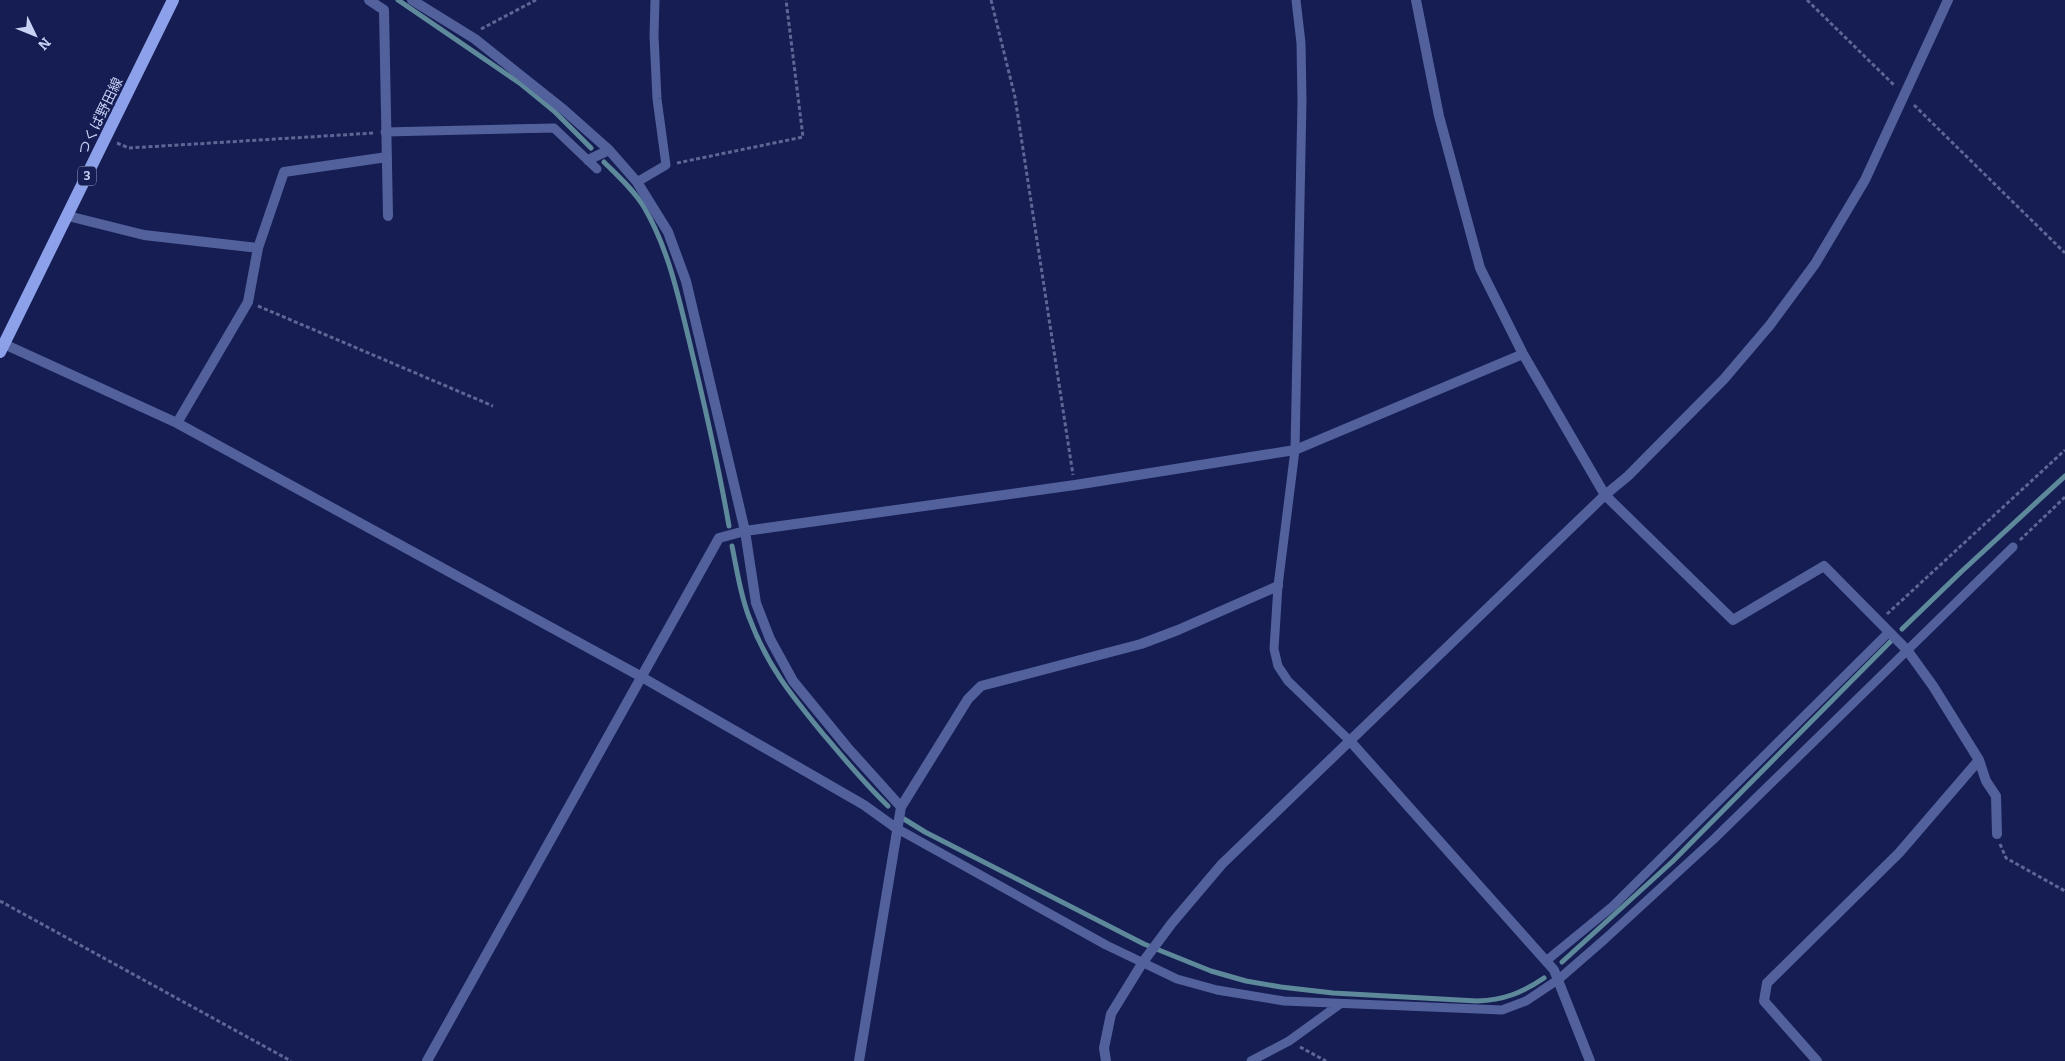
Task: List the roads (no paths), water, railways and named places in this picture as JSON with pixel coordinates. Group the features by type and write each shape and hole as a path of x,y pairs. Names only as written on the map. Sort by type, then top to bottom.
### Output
{"main road":[{"name":"つくば野田線","path":"2,348 173,0"}],"street":[{"path":"369,0 384,10 388,216"},
{"path":"412,0 469,36 564,110 609,150 636,182 668,232 686,281 745,531 756,603 770,639 793,681 846,747 901,807"},
{"path":"1416,0 1439,116 1480,268 1523,354 1605,495 1733,620 1824,566 1907,650 1933,686 1978,760 1986,781 1996,796 1997,834"},
{"path":"1106,1061 1104,1048 1111,1014 1142,962 1222,864 1351,742 1605,495 1628,476 1724,379 1770,325 1815,264 1866,180 1948,0"},
{"path":"588,160 609,150"},
{"path":"177,423 248,302 258,248 284,172 387,157"},
{"path":"68,216 144,235 258,248"},
{"path":"2,348 177,423 640,676 864,805 896,828"},
{"path":"427,1061 640,676 719,538 745,531 1075,485 1295,450 1523,354"},
{"path":"859,1061 875,974 896,828 901,807 968,699 981,686 1140,644 1178,630 1278,586"},
{"path":"1351,742 1546,960 1559,979 1590,1061"},
{"path":"1817,1061 1764,1001 1767,982 1899,853 1978,760"}],"lane":[{"path":"636,182 666,165 657,99 654,36 655,0"},
{"path":"1296,0 1301,43 1302,102 1295,450 1278,586 1274,648 1278,666 1288,681 1351,742"},
{"path":"385,132 554,128 598,169"},
{"path":"896,828 1106,945 1177,979 1217,990 1284,1002 1502,1010 1526,1001 1559,979 1714,839 2013,547"},
{"path":"1546,960 1613,906 1889,632"},
{"path":"1251,1061 1289,1041 1340,1004"}],"waterway":[{"path":"398,0 521,84 554,111 591,148"},
{"path":"604,162 636,195 644,207 666,255 681,306 700,386 729,526"},
{"path":"1902,629 2065,476"},
{"path":"732,546 746,608 756,635 772,666 824,735 888,806"},
{"path":"1562,962 1673,861 1892,640"},
{"path":"904,819 925,832 1144,944 1211,971 1246,981 1333,993 1477,1001 1512,995 1544,978"}]}
